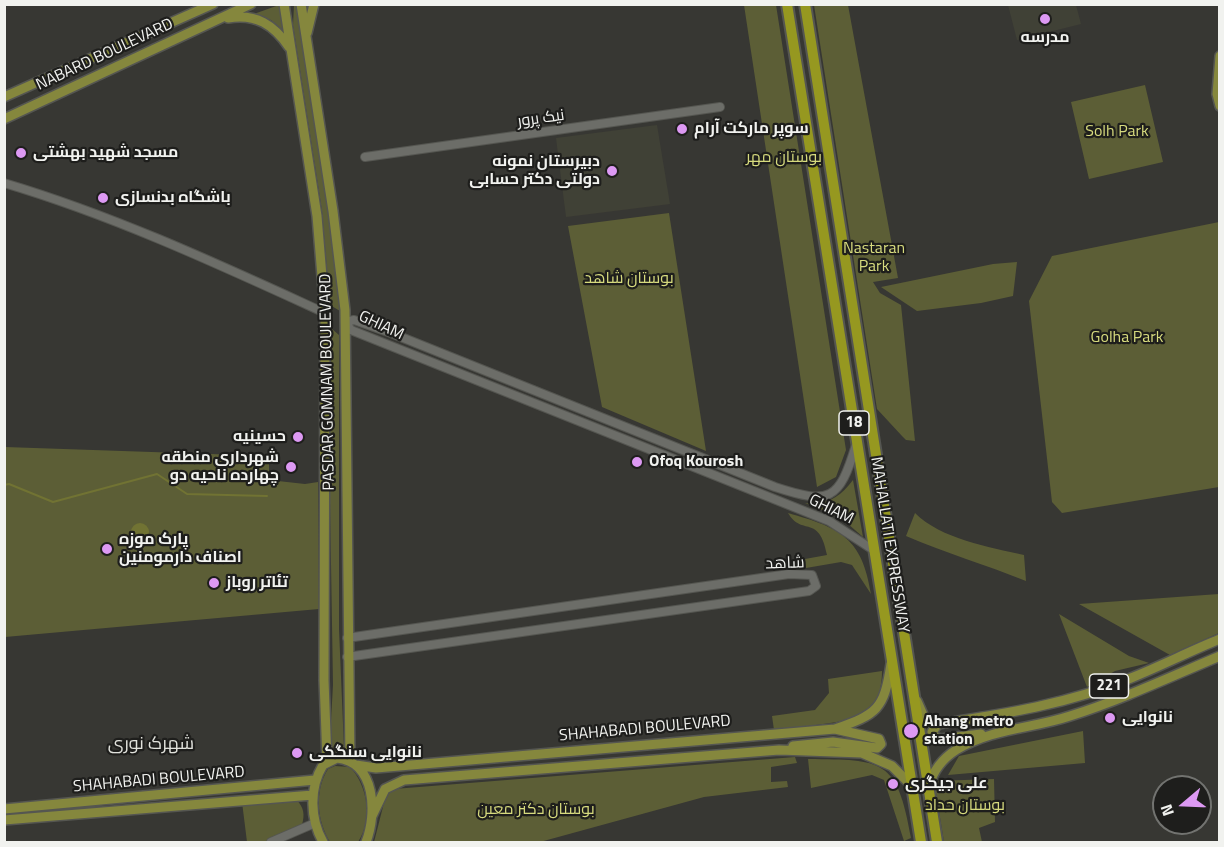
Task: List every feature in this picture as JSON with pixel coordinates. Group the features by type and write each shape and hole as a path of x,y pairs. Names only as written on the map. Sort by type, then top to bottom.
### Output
{"highway":[{"name":"MAHALLATI EXPRESSWAY","path":"787,4 921,843"},
{"name":"MAHALLATI EXPRESSWAY","path":"805,4 937,843"},
{"path":"823,227 830,234 834,233 839,225"},
{"path":"831,281 837,272 842,272 848,281"}],"main road":[{"name":"NABARD BOULEVARD","path":"4,97 213,4"},
{"name":"NABARD BOULEVARD","path":"4,119 250,4"},
{"name":"PASDAR GOMNAM BOULEVARD","path":"284,4 317,216 325,313 324,680 327,761"},
{"name":"PASDAR GOMNAM BOULEVARD","path":"301,4 335,229 345,322 347,657 353,763"},
{"path":"306,38 314,4"},
{"path":"217,20 235,17 263,20 281,35 292,52"},
{"path":"1220,56 1220,106"},
{"name":"221","path":"1220,639 1130,679 1090,693 1041,707 938,724 932,732 934,737 941,739 1055,721 1098,708 1220,657"},
{"name":"SHAHABADI BOULEVARD","path":"327,761 337,758 353,763 384,767 835,729 866,717 876,710 888,681 892,656"},
{"path":"912,687 924,717 938,724"},
{"path":"779,750 808,743 832,742 877,748 881,744 879,739 835,729"},
{"name":"221","path":"928,788 934,770 948,756 995,731"},
{"name":"SHAHABADI BOULEVARD","path":"372,816 385,789 404,780 779,750 862,753 892,766 914,788"},
{"path":"323,843 315,823 313,795 315,780 327,761"},
{"path":"353,763 368,782 372,816 366,843"},
{"name":"SHAHABADI BOULEVARD","path":"4,809 315,780"},
{"name":"SHAHABADI BOULEVARD","path":"4,820 313,795"}],"street":[{"name":"نیک پرور","path":"365,157 720,107"},
{"path":"4,183 51,196 130,227 325,313"},
{"name":"GHIAM","path":"857,440 846,477 834,489 814,498 794,493 391,333 354,320 345,322 351,330 836,524 875,551"},
{"path":"586,410 588,424"},
{"path":"789,505 794,500 794,493"},
{"name":"شاهد","path":"347,638 789,574 812,575 816,586 809,591 347,657"},
{"path":"271,843 315,823"}],"shaded area":[{"name":"مدرسه","path":"1008,5 1076,5 1081,24 1017,40"},
{"name":"دبیرستان نمونه دولتی دکتر حسابی","path":"657,125 670,204 566,217 556,138"},
{"path":"140,523 146,526 149,532 146,538 140,541 134,538 131,532 134,526"}],"green space":[{"path":"279,5 284,32 271,20 251,15"},
{"path":"294,5 296,5 329,210 340,311 330,305 322,211 293,25"},
{"name":"بوستان مهر","path":"744,5 776,5 846,450 836,477 817,487"},
{"name":"Nastaran Park","path":"814,5 848,5 898,278 873,282 880,293 901,305 915,441 906,440 877,409"},
{"name":"Solh Park","path":"1145,85 1163,162 1089,179 1071,102"},
{"name":"بوستان شاهد","path":"669,213 706,451 602,407 568,226"},
{"name":"Golha Park","path":"1219,222 1219,487 1062,513 1052,502 1029,301 1052,256"},
{"path":"1017,262 1013,296 981,303 917,311 881,287 993,264"},
{"path":"332,329 339,335 339,629 344,748 341,756 329,756 333,685 329,442"},
{"path":"5,447 269,456 269,480 305,484 318,482 319,609 5,637"},
{"path":"853,480 863,537 840,517 805,503 826,502 838,496"},
{"path":"788,513 822,524 846,538 862,560 871,594 852,565 841,562 806,568 805,559 827,555 824,542 820,534 810,527 799,524"},
{"path":"915,513 926,522 952,536 1024,555 1026,581 906,536"},
{"path":"1219,594 1219,633 1170,655 1079,604"},
{"path":"1059,614 1129,656 1149,663 1115,671 1087,687"},
{"path":"882,671 877,700 866,714 835,722 774,730 772,716 815,710 829,693 828,679"},
{"path":"1083,731 1085,763 948,775 959,756"},
{"name":"بوستان دکتر معین","path":"795,757 797,763 771,767 771,782 787,781 788,787 704,797 540,842 374,842 386,795 394,789"},
{"path":"808,759 870,763 882,769 892,778 900,792 911,838 904,841 884,780 872,775 811,788"},
{"path":"335,766 350,767 364,793 366,824 358,842 330,842 322,825 319,796 328,769"},
{"name":"بوستان حداد","path":"994,779 995,822 979,828 982,842 944,842 934,781"},
{"path":"296,799 303,811 302,825 265,842 247,842 242,802"}],"waterway":[{"path":"4,485 9,484 53,502 157,474 187,494 267,496"}],"place":[{"name":"مدرسه","path":"1045,19"},
{"name":"سوپر مارکت آرام","path":"682,129"},
{"name":"مسجد شهید بهشتی","path":"21,153"},
{"name":"دبیرستان نمونه دولتی دکتر حسابی","path":"612,171"},
{"name":"باشگاه بدنسازی","path":"103,198"},
{"name":"حسینیه","path":"298,437"},
{"name":"Ofoq Kourosh","path":"637,462"},
{"name":"شهرداری منطقه چهارده ناحیه دو","path":"291,467"},
{"name":"پارک موزه اصناف دارمومنین","path":"107,549"},
{"name":"تئاتر روباز","path":"214,583"},
{"name":"نانوایی","path":"1110,718"},
{"name":"Ahang metro station","path":"911,731"},
{"name":"نانوایی سنگکی","path":"297,753"},
{"name":"علی جیگری","path":"893,784"}],"district":[{"name":"شهرک نوری","path":"151,745"}]}
